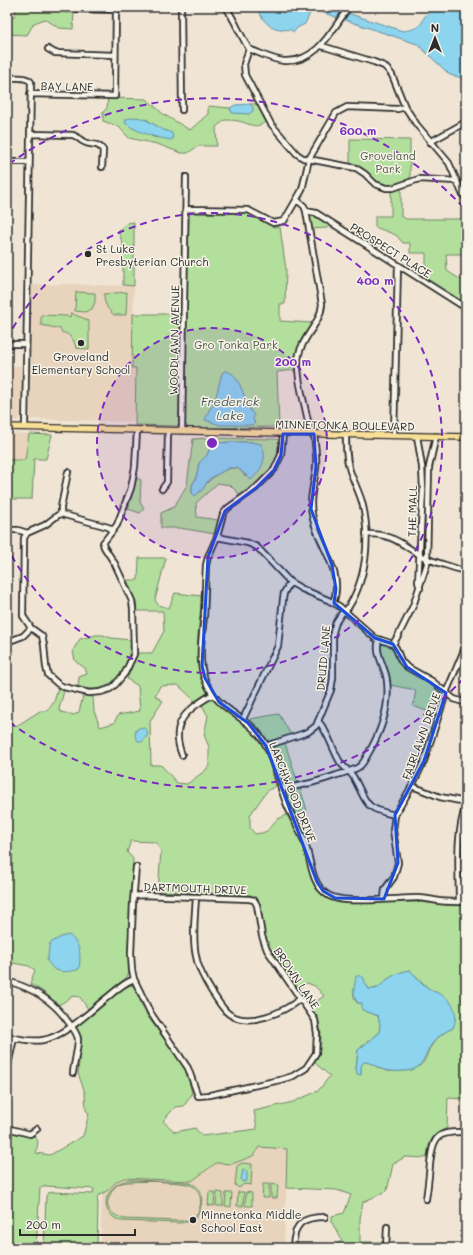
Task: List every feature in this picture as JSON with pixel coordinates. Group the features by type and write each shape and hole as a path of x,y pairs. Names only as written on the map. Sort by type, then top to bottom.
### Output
{"main road":[{"name":"MINNETONKA BOULEVARD","path":"7,427 466,437"}],"street":[{"path":"181,7 182,110"},
{"path":"226,7 234,19 249,50 244,64 246,79 271,124 297,154 303,158 356,168 365,174 375,184 386,188 393,188 418,179 457,181"},
{"path":"48,49 55,53 115,55 116,8 77,9"},
{"path":"249,50 284,61 304,57 322,46 348,9"},
{"path":"322,46 384,66 388,70 392,75 406,107 430,142 448,163 466,199"},
{"name":"BAY LANE","path":"7,78 26,78 29,80 31,82 30,94 115,96 115,55"},
{"path":"25,427 30,94"},
{"path":"186,209 248,210 273,223 284,221 302,190 309,159 336,113 341,109 352,106 398,109 406,107"},
{"path":"430,142 466,122"},
{"path":"30,134 73,135 80,138 83,142 99,145 103,150 102,167"},
{"path":"7,162 29,162"},
{"name":"WOODLAWN AVENUE","path":"182,431 186,176"},
{"path":"297,200 304,206 306,211 322,304 320,316 301,347 298,362 316,454 316,467 310,496 311,509 314,524 332,565 336,589 333,603"},
{"name":"PROSPECT PLACE","path":"306,211 316,213 466,308"},
{"path":"394,435 398,265"},
{"path":"7,344 26,344"},
{"path":"113,530 108,527 61,514 45,525 27,533 24,538 23,612 25,619 31,628 42,636 46,672 51,679 58,684 80,692 96,693 110,689 120,681 129,667 134,654 134,618 129,593 104,545 104,541 113,530 117,525 134,477 137,430"},
{"path":"162,489 167,482 168,431"},
{"name":"LARCHWOOD DRIVE","path":"283,434 281,455 277,466 256,488 225,511 217,537 208,557 206,565 202,632 203,671 213,694 226,708 243,719 255,730 266,746 287,806 305,843 317,882 323,891 341,899 384,899"},
{"name":"DRUID LANE","path":"266,746 308,732 316,726 331,690 333,678 332,638 334,628 336,622 353,597 361,578 365,557 366,534 362,504 348,462 346,434"},
{"name":"THE MALL","path":"417,436 422,467 423,490 418,582 420,588"},
{"name":"THE MALL","path":"392,644 408,618 424,577 428,559 429,467 436,436"},
{"path":"61,514 61,506 68,472"},
{"path":"7,530 18,530 27,533"},
{"path":"366,534 377,534 392,537 428,559 466,572"},
{"path":"217,537 248,543 258,547 290,582 302,590 333,603 371,635 379,640 392,644 407,667 432,682 454,699 466,703"},
{"path":"243,719 278,646 284,593 290,582"},
{"path":"7,642 23,636 31,628"},
{"path":"281,789 314,783 348,772 357,768 364,761 378,736 384,718 388,686 378,651 379,640"},
{"name":"FAIRLAWN DRIVE","path":"394,815 412,786 430,743 446,693 466,645"},
{"path":"182,755 177,739 179,724 190,709 213,694"},
{"path":"318,721 325,729 341,763 354,778 362,797 369,806 378,811 394,815 393,830 398,863 394,877 385,889 384,899 420,898 466,902"},
{"path":"412,786 440,797 466,804 459,834 459,902"},
{"name":"DARTMOUTH DRIVE","path":"136,867 133,902 132,954 132,970 134,979 150,1012 188,1068 198,1096"},
{"name":"DARTMOUTH DRIVE","path":"134,896 142,895 248,899 256,902"},
{"path":"196,897 194,941 196,956 205,982 226,1012 235,1017 255,1019 279,1012 288,1008 300,999"},
{"name":"BROWN LANE","path":"198,1096 210,1095 294,1076 306,1068 316,1053 317,1034 315,1020 267,950 262,936 256,902"},
{"path":"7,1036 30,1040 43,1040 55,1036 71,1026 120,986 134,979"},
{"path":"7,981 36,991 55,1006 71,1026 76,1033 78,1041 73,1073"},
{"path":"7,1069 14,1038"},
{"path":"7,1128 30,1134 37,1129"},
{"path":"426,1199 431,1149 434,1141 446,1134 466,1132"},
{"path":"293,1248 294,1232 299,1224 307,1219 316,1217 325,1218"},
{"path":"386,1248 387,1227"}],"highlighted area":[{"path":"283,434 314,434 316,467 311,509 332,565 336,589 334,603 375,638 393,644 407,667 446,693 424,761 395,815 398,863 384,899 335,898 323,891 317,882 266,746 248,723 219,702 205,678 202,666 208,557 225,511 256,488 274,470 281,455"}],"shaded area":[{"name":"Groveland Elementary School","path":"67,284 134,286 132,368 136,368 135,422 30,419 31,288 32,285"},
{"path":"7,366 22,366 20,418 18,420 7,420"},
{"path":"7,433 29,434 25,460 8,490 7,490"},
{"name":"Minnetonka Middle School East","path":"259,1147 288,1148 284,1248 100,1248 102,1193 116,1181 124,1178 192,1181 216,1163 232,1164 253,1156"}],"green space":[{"path":"16,7 59,7 61,12 74,13 73,29 59,28 45,19 34,23 27,35 7,34 7,16 15,16"},
{"path":"108,98 147,99 163,114 190,130 208,114 208,106 230,108 231,111 253,107 250,104 257,104 266,122 255,126 242,122 225,120 216,127 217,146 198,146 188,153 181,153 157,144 129,138 119,127 103,121 103,112 107,108","holes":["146,119 164,131 172,134 156,138 140,131"]},
{"name":"Groveland Park","path":"350,139 410,140 410,180 392,186 383,185 374,179 363,168 350,164"},
{"path":"401,188 401,216 406,219 466,219 466,254 446,254 447,271 466,283 466,305 426,280 426,253 410,253 410,243 403,243 396,235 375,227 375,216 391,216 391,191"},
{"name":"Gro Tonka Park","path":"189,213 247,213 274,227 280,227 286,270 285,304 280,304 280,321 312,323 304,334 297,350 296,370 277,372 279,427 189,428 186,425 184,420"},
{"path":"312,214 330,225 327,228 311,229 309,216"},
{"path":"134,222 134,286 123,285 123,244 118,231 127,223"},
{"path":"76,292 95,293 95,302 92,309 85,312 75,311"},
{"path":"127,292 126,315 114,315 106,306 104,294"},
{"path":"71,312 89,322 89,349 76,348 72,338 61,332 61,329 41,325 41,315 70,317"},
{"path":"133,314 180,314 179,426 135,425 136,368 132,368"},
{"path":"29,434 52,435 46,459 34,459 32,499 7,499 9,460 25,460"},
{"path":"193,439 277,439 279,441 275,463 269,473 251,489 241,496 230,485 218,483 196,503 197,517 218,520 215,534 180,528 161,528 161,513 174,507 187,485","holes":["252,442 245,476 238,468 231,468 219,473 195,496 192,493 192,485 196,478 199,463 207,455 212,443"]},
{"path":"137,478 141,480 140,502 144,509 140,513 128,509"},
{"path":"139,558 166,558 155,600 158,605 169,608 175,593 202,596 197,649 199,669 203,683 208,691 195,701 178,685 160,686 155,696 163,701 150,721 151,765 161,765 177,783 187,784 206,770 209,765 209,747 204,735 208,716 202,705 208,700 214,700 250,728 259,739 267,756 276,786 267,791 250,815 250,828 255,834 265,832 278,819 287,815 303,848 311,878 316,889 327,899 340,903 418,902 466,906 466,1099 448,1098 447,1128 431,1140 427,1158 405,1157 393,1164 387,1191 363,1202 360,1218 360,1242 383,1242 383,1248 324,1248 325,1246 335,1246 342,1240 332,1223 332,1216 344,1213 351,1195 337,1190 286,1188 287,1149 259,1147 253,1156 232,1164 216,1163 192,1181 124,1178 119,1180 97,1197 97,1248 44,1248 46,1196 48,1193 93,1194 94,1189 46,1186 40,1188 36,1248 7,1248 7,1146 11,1142 10,1132 36,1137 38,1142 36,1153 50,1155 83,1136 89,1114 86,1110 85,1093 78,1073 81,1040 77,1027 128,985 134,986 148,1017 176,1055 186,1071 189,1080 192,1094 184,1106 175,1107 163,1121 175,1132 195,1128 202,1136 257,1129 254,1111 293,1102 318,1091 330,1076 315,1063 319,1052 321,1034 317,1016 310,1006 324,996 315,986 307,983 298,989 278,962 264,934 258,902 251,895 158,891 161,850 155,842 131,841 127,852 133,859 128,946 129,972 127,977 88,1009 80,997 73,996 59,1005 44,992 30,984 35,970 29,966 7,962 7,938 10,920 7,916 7,727 18,725 40,711 47,711 54,702 58,688 64,691 59,709 61,712 74,715 79,712 83,696 93,697 94,711 100,727 114,723 118,715 140,711 138,686 127,679 138,653 152,653 164,631 163,611 137,611 136,602 127,580 138,580","holes":["410,970 428,988 436,992 453,1028 444,1033 437,1040 431,1047 424,1061 417,1067 405,1071 388,1071 364,1061 361,1066 361,1074 356,1069 358,1050 379,1033 380,1025 378,1016 370,1012 362,1003 357,1003 354,994 355,986 365,983 369,989 376,988 393,976"]},
{"path":"96,635 131,640 127,661 122,671 109,684 100,688 90,689 78,687 79,677 87,674 85,668 75,661 73,650 80,639"},
{"path":"380,645 391,646 397,659 405,669 428,682 443,694 437,715 413,706 416,690 390,685 380,650"},
{"path":"279,714 291,735 267,741 260,729 250,719"},
{"path":"285,743 298,783 282,784 270,749 271,747"},
{"path":"300,788 307,810 296,815 285,792"},
{"path":"242,1163 252,1164 251,1185 244,1184 239,1188 235,1185 237,1166"},
{"path":"130,1180 144,1180 167,1182 128,1182 116,1186 109,1198 108,1206 115,1215 124,1219 181,1221 190,1220 195,1217 198,1213 200,1204 197,1190 190,1185 168,1182 190,1183 199,1189 202,1200 200,1211 194,1220 180,1223 121,1221 113,1217 108,1211 106,1205 110,1191 115,1186"},
{"path":"263,1184 269,1184 269,1198 262,1198"},
{"path":"271,1184 278,1185 277,1198 271,1198"},
{"path":"209,1192 215,1192 214,1206 208,1205"},
{"path":"217,1192 223,1193 223,1206 216,1206"},
{"path":"238,1192 244,1192 243,1206 237,1206"},
{"path":"246,1192 252,1193 252,1206 245,1206"},
{"path":"226,1193 232,1193 231,1207 225,1206"}],"water":[{"path":"256,7 329,7 403,31 417,27 421,24 426,15 440,7 466,7 466,77 462,78 450,75 417,44 315,10 311,11 305,24 297,28 294,32 291,30 278,29 269,25"},
{"path":"250,104 253,107 253,111 249,114 232,113 230,108 235,105"},
{"path":"137,117 172,133 173,139 165,139 147,134 125,123 126,119"},
{"name":"Frederick Lake","path":"225,371 230,372 239,382 254,415 253,419 255,423 252,425 220,425 205,420 209,410 214,404 222,373"},
{"path":"252,442 261,444 264,459 261,468 251,480 238,468 229,468 209,479 203,489 195,496 192,493 192,485 196,478 199,463 207,455 212,443"},
{"path":"141,727 147,730 147,736 142,742 138,741 135,736 136,730"},
{"path":"69,935 78,946 80,959 79,969 66,972 59,971 53,968 47,961 50,943 61,937"},
{"path":"410,970 425,986 449,1000 452,1004 456,1015 453,1028 444,1033 431,1045 422,1063 415,1069 389,1071 364,1062 361,1066 361,1075 357,1074 356,1069 358,1050 379,1033 380,1025 378,1016 362,1010 362,1003 358,1003 356,1000 354,990 356,976 361,976 364,978 369,989 376,989 393,976"},
{"path":"243,1170 247,1171 247,1181 242,1182 241,1179"}],"place":[{"name":"St Luke Presbyterian Church","path":"88,254"},
{"name":"Groveland Elementary School","path":"81,343"},
{"name":"Minnetonka Middle School East","path":"193,1220"}]}
